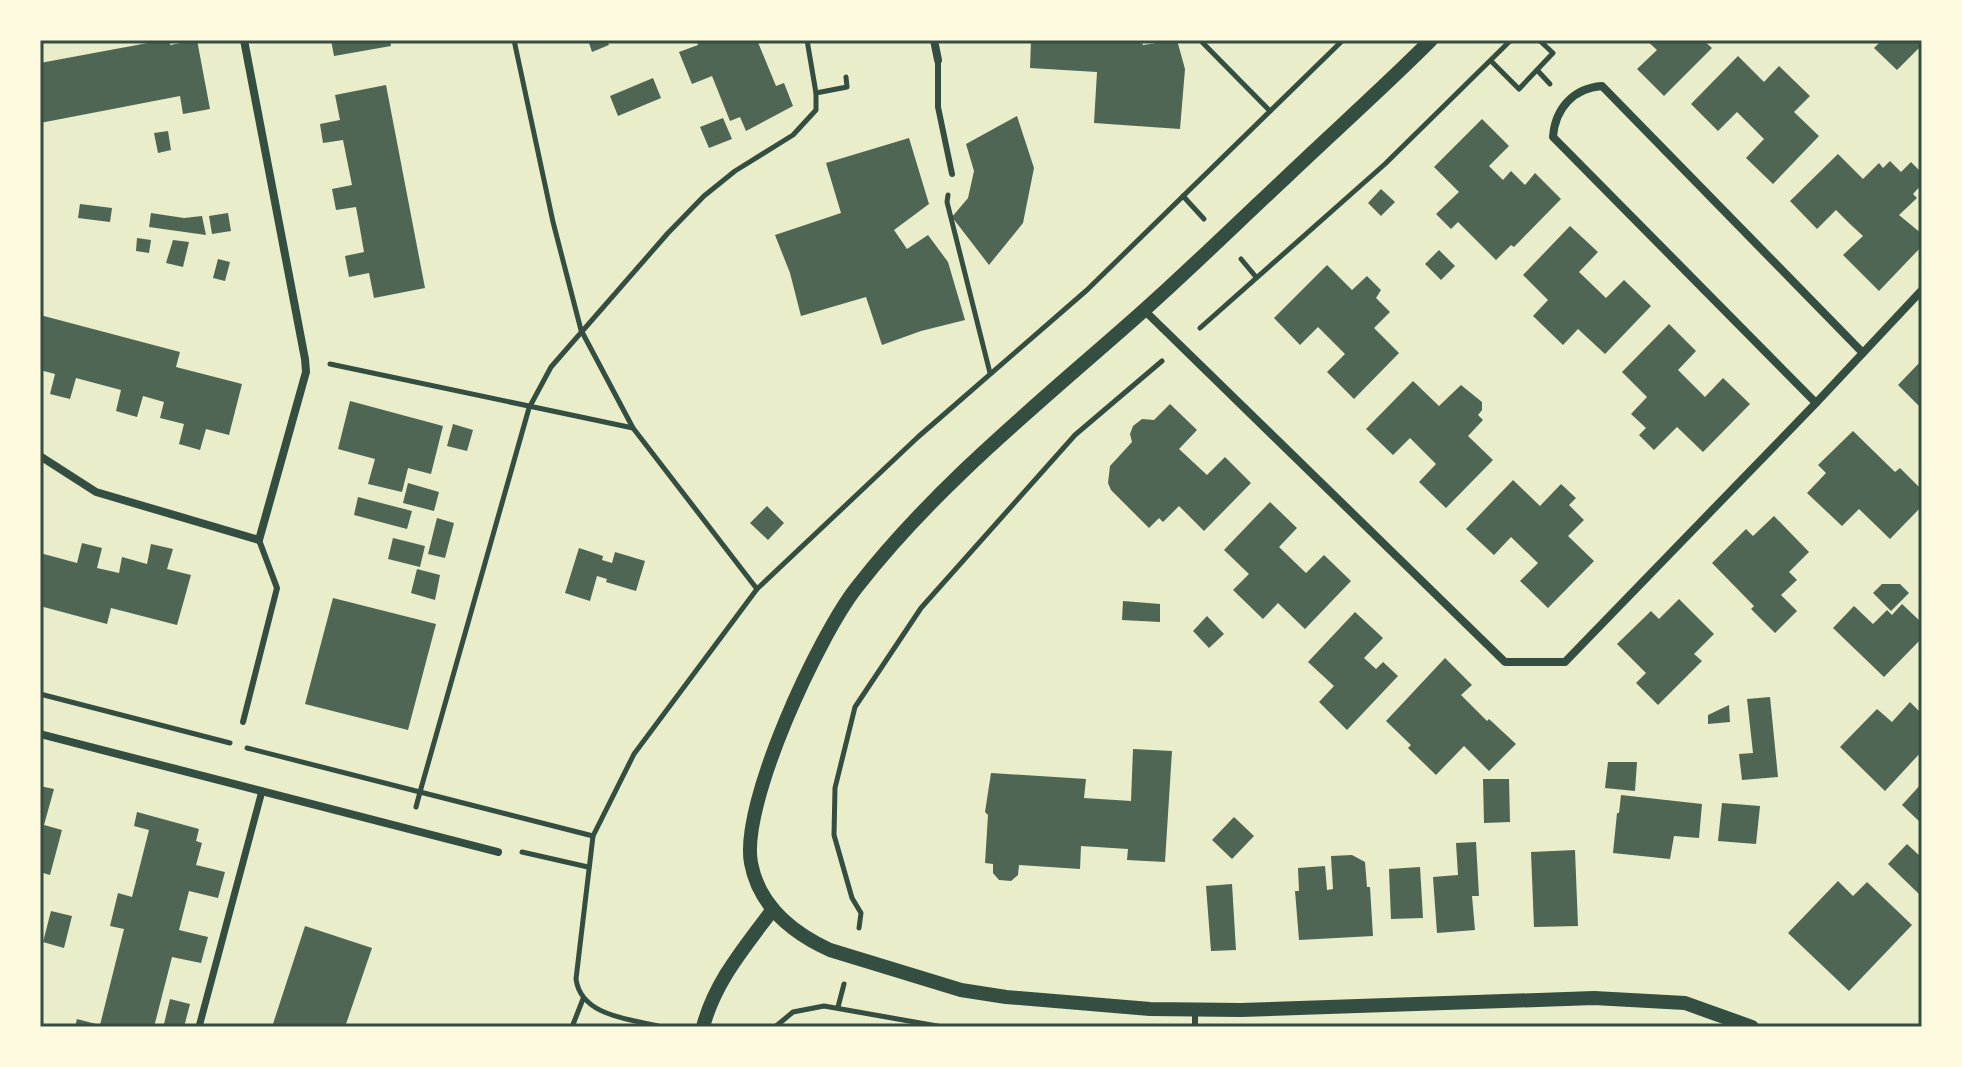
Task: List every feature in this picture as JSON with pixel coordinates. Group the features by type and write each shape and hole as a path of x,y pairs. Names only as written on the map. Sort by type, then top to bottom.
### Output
{"street":[{"path":"40,456 96,492 259,540 306,372 244,40"},
{"path":"934,40 938,60"},
{"path":"1431,40 1144,310 967,467 898,536 854,590 799,689 758,807 750,845 751,862 761,891 773,909 784,922 812,942 961,990 1021,998 1195,1011 1594,998 1685,1003 1752,1027"},
{"path":"1816,403 1553,137 1554,123 1566,101 1586,87 1602,86 1863,353"},
{"path":"1144,310 1505,662 1565,662 1922,290"},
{"path":"40,734 498,852"},
{"path":"199,1027 262,791"},
{"path":"703,1027 709,1003 724,975 773,909"}],"lane":[{"path":"938,60 938,107 952,174"},
{"path":"243,722 277,588 259,540"},
{"path":"1195,1011 1195,1027"}],"path":[{"path":"514,40 553,222 581,330 633,428 757,589"},
{"path":"410,829 529,408 551,367 581,330 704,196 735,171 793,135 816,110 807,40"},
{"path":"1200,40 1270,111"},
{"path":"662,1027 598,1010 583,999 577,986 593,836 634,754 757,589 918,437 1087,290 1343,40"},
{"path":"838,1007 861,913 852,898 834,835 835,788 855,707 921,608 1075,435 1385,164 1511,40"},
{"path":"1491,61 1519,89 1553,53 1539,40"},
{"path":"816,93 847,87 846,77"},
{"path":"952,174 947,202 990,373"},
{"path":"305,359 633,428"},
{"path":"420,792 593,836"},
{"path":"498,852 509,849 588,867"},
{"path":"572,1027 583,999"},
{"path":"775,1027 793,1012 807,1007 838,1007 943,1027"}],"building":[{"path":"170,40 170,45 197,40 210,109 183,114 180,96 40,123 40,63"},
{"path":"331,40 390,40 391,46 334,56"},
{"path":"588,40 607,40 609,45 592,52"},
{"path":"697,40 757,40 776,86 784,83 793,106 746,131 740,117 730,121 712,76 692,84 679,52 698,45"},
{"path":"1031,40 1141,40 1143,45 1177,40 1185,69 1180,129 1094,123 1097,72 1030,68"},
{"path":"1646,40 1703,40 1712,48 1664,96 1637,69 1657,50"},
{"path":"1882,40 1922,40 1922,45 1897,70 1874,48"},
{"path":"1738,56 1764,82 1779,66 1810,96 1794,112 1819,136 1773,184 1746,158 1764,139 1737,112 1718,131 1691,104"},
{"path":"653,78 661,98 618,116 610,96"},
{"path":"386,85 425,288 374,298 369,273 349,277 345,256 364,252 356,207 336,210 332,189 352,185 343,140 323,143 320,124 340,120 335,95"},
{"path":"1017,116 1034,168 1023,223 989,265 952,217 968,198 974,171 966,144"},
{"path":"723,118 732,139 709,148 700,127"},
{"path":"1482,119 1509,146 1489,166 1503,180 1511,171 1525,185 1535,173 1561,199 1514,247 1511,245 1496,260 1458,222 1451,229 1436,214 1459,192 1434,167"},
{"path":"168,131 171,150 158,153 154,133"},
{"path":"909,138 929,204 894,230 907,249 928,235 948,262 965,320 882,345 866,297 801,316 790,273 775,235 841,213 826,163"},
{"path":"1838,154 1863,179 1879,163 1883,168 1890,161 1901,172 1911,162 1922,173 1922,184 1913,194 1917,198 1899,215 1922,234 1922,246 1879,291 1843,255 1863,236 1836,210 1817,229 1790,201"},
{"path":"1381,189 1395,202 1381,216 1368,203"},
{"path":"80,204 112,208 110,222 78,218"},
{"path":"151,213 184,218 202,216 206,235 149,227"},
{"path":"228,213 231,231 212,234 209,216"},
{"path":"1570,226 1598,252 1579,272 1606,298 1624,280 1651,306 1605,354 1578,329 1563,345 1533,316 1548,300 1523,275"},
{"path":"137,238 151,240 149,253 136,251"},
{"path":"173,240 189,242 183,267 166,263"},
{"path":"1439,250 1455,266 1441,280 1425,264"},
{"path":"218,259 230,262 225,281 213,278"},
{"path":"1327,265 1352,290 1367,276 1381,290 1376,298 1390,312 1374,328 1399,353 1354,399 1327,372 1345,354 1318,327 1300,345 1274,318"},
{"path":"40,315 180,352 176,367 242,384 229,435 206,429 200,450 179,444 184,424 160,418 164,402 143,396 137,417 116,411 121,390 76,378 70,399 50,394 55,374 40,370"},
{"path":"1669,324 1696,351 1678,370 1705,397 1723,378 1750,404 1703,452 1677,427 1654,450 1639,435 1646,428 1631,414 1647,397 1622,372"},
{"path":"1922,360 1922,409 1898,385"},
{"path":"1413,381 1439,406 1461,385 1482,402 1478,415 1483,420 1468,436 1493,460 1446,508 1419,482 1436,464 1410,438 1393,455 1366,429"},
{"path":"350,401 443,426 431,474 408,468 402,492 368,484 375,459 338,449"},
{"path":"1170,404 1197,430 1179,449 1207,475 1225,457 1251,483 1204,531 1179,506 1163,522 1159,518 1149,528 1111,490 1108,483 1110,466 1132,442 1130,434 1133,426 1142,419 1154,420"},
{"path":"453,424 473,430 467,451 447,446"},
{"path":"1853,431 1895,472 1900,468 1922,490 1922,506 1890,539 1859,509 1842,526 1807,493 1826,473 1818,465"},
{"path":"1513,480 1540,506 1561,484 1576,498 1569,505 1584,520 1568,536 1594,561 1548,608 1520,581 1538,563 1511,537 1494,555 1466,529"},
{"path":"408,483 439,492 434,511 403,503"},
{"path":"358,497 412,511 407,529 354,515"},
{"path":"1270,502 1297,528 1279,547 1306,573 1324,555 1351,581 1305,629 1278,603 1263,619 1233,590 1249,574 1224,550"},
{"path":"767,506 784,523 768,540 750,523"},
{"path":"1774,516 1809,552 1789,572 1797,580 1781,595 1797,611 1775,633 1751,609 1754,606 1712,563 1746,529 1753,536"},
{"path":"437,518 454,523 445,558 428,554"},
{"path":"393,538 425,546 420,567 388,559"},
{"path":"82,543 102,548 97,568 119,573 122,557 147,564 151,544 173,549 167,569 191,575 177,625 111,608 107,624 40,606 40,553 77,563"},
{"path":"579,548 603,556 602,560 612,563 615,552 645,561 636,591 597,576 590,601 565,593"},
{"path":"417,569 440,575 435,600 411,593"},
{"path":"1882,584 1900,584 1909,593 1891,611 1873,593"},
{"path":"333,598 436,624 408,730 305,704"},
{"path":"1679,599 1714,634 1694,654 1702,661 1658,705 1636,683 1646,673 1617,644 1651,611 1659,619"},
{"path":"1123,601 1160,604 1160,622 1122,620"},
{"path":"1902,604 1922,623 1922,638 1884,677 1833,628 1854,606 1873,624 1887,610 1892,615"},
{"path":"1355,612 1383,638 1364,658 1376,669 1383,662 1398,676 1347,730 1319,702 1334,686 1308,662"},
{"path":"1207,616 1224,634 1209,648 1193,631"},
{"path":"1445,658 1472,685 1461,695 1516,744 1489,771 1464,746 1436,775 1386,721"},
{"path":"1770,697 1778,777 1742,780 1739,754 1753,753 1747,699"},
{"path":"1910,702 1922,714 1922,751 1885,791 1840,747 1877,709 1892,722"},
{"path":"1729,705 1730,722 1708,724 1708,715"},
{"path":"1133,749 1172,751 1165,862 1127,860 1128,849 1081,846 1080,869 1019,865 1018,875 1011,881 999,880 993,873 993,864 985,863 988,815 985,812 991,773 1086,779 1084,798 1131,801"},
{"path":"1608,762 1637,762 1635,791 1605,788"},
{"path":"1483,779 1509,779 1510,822 1484,823"},
{"path":"1922,783 1922,824 1902,805"},
{"path":"40,786 54,789 44,825 62,830 50,875 40,872"},
{"path":"1621,795 1702,804 1699,838 1674,836 1670,859 1613,853"},
{"path":"1722,803 1760,806 1756,844 1718,841"},
{"path":"137,812 199,829 196,841 202,843 196,865 225,872 218,898 189,891 179,930 208,937 201,963 172,957 154,1027 75,1027 77,1019 100,1025 124,929 110,926 118,893 132,897 149,830 134,826"},
{"path":"1234,817 1254,836 1232,859 1212,840"},
{"path":"1476,842 1479,896 1472,896 1475,930 1437,933 1433,877 1458,875 1456,843"},
{"path":"1907,844 1922,858 1922,891 1919,894 1888,864"},
{"path":"1575,850 1578,926 1534,927 1531,852"},
{"path":"1352,855 1365,862 1373,936 1299,940 1295,891 1299,891 1298,868 1325,866 1327,890 1333,889 1331,856"},
{"path":"1420,867 1423,918 1391,919 1389,869"},
{"path":"1838,881 1853,896 1867,882 1912,925 1849,991 1788,933"},
{"path":"1232,884 1236,950 1211,951 1206,886"},
{"path":"51,911 72,916 64,948 43,942"},
{"path":"305,926 372,948 345,1027 272,1027"},
{"path":"170,999 190,1004 184,1027 164,1024"}]}
